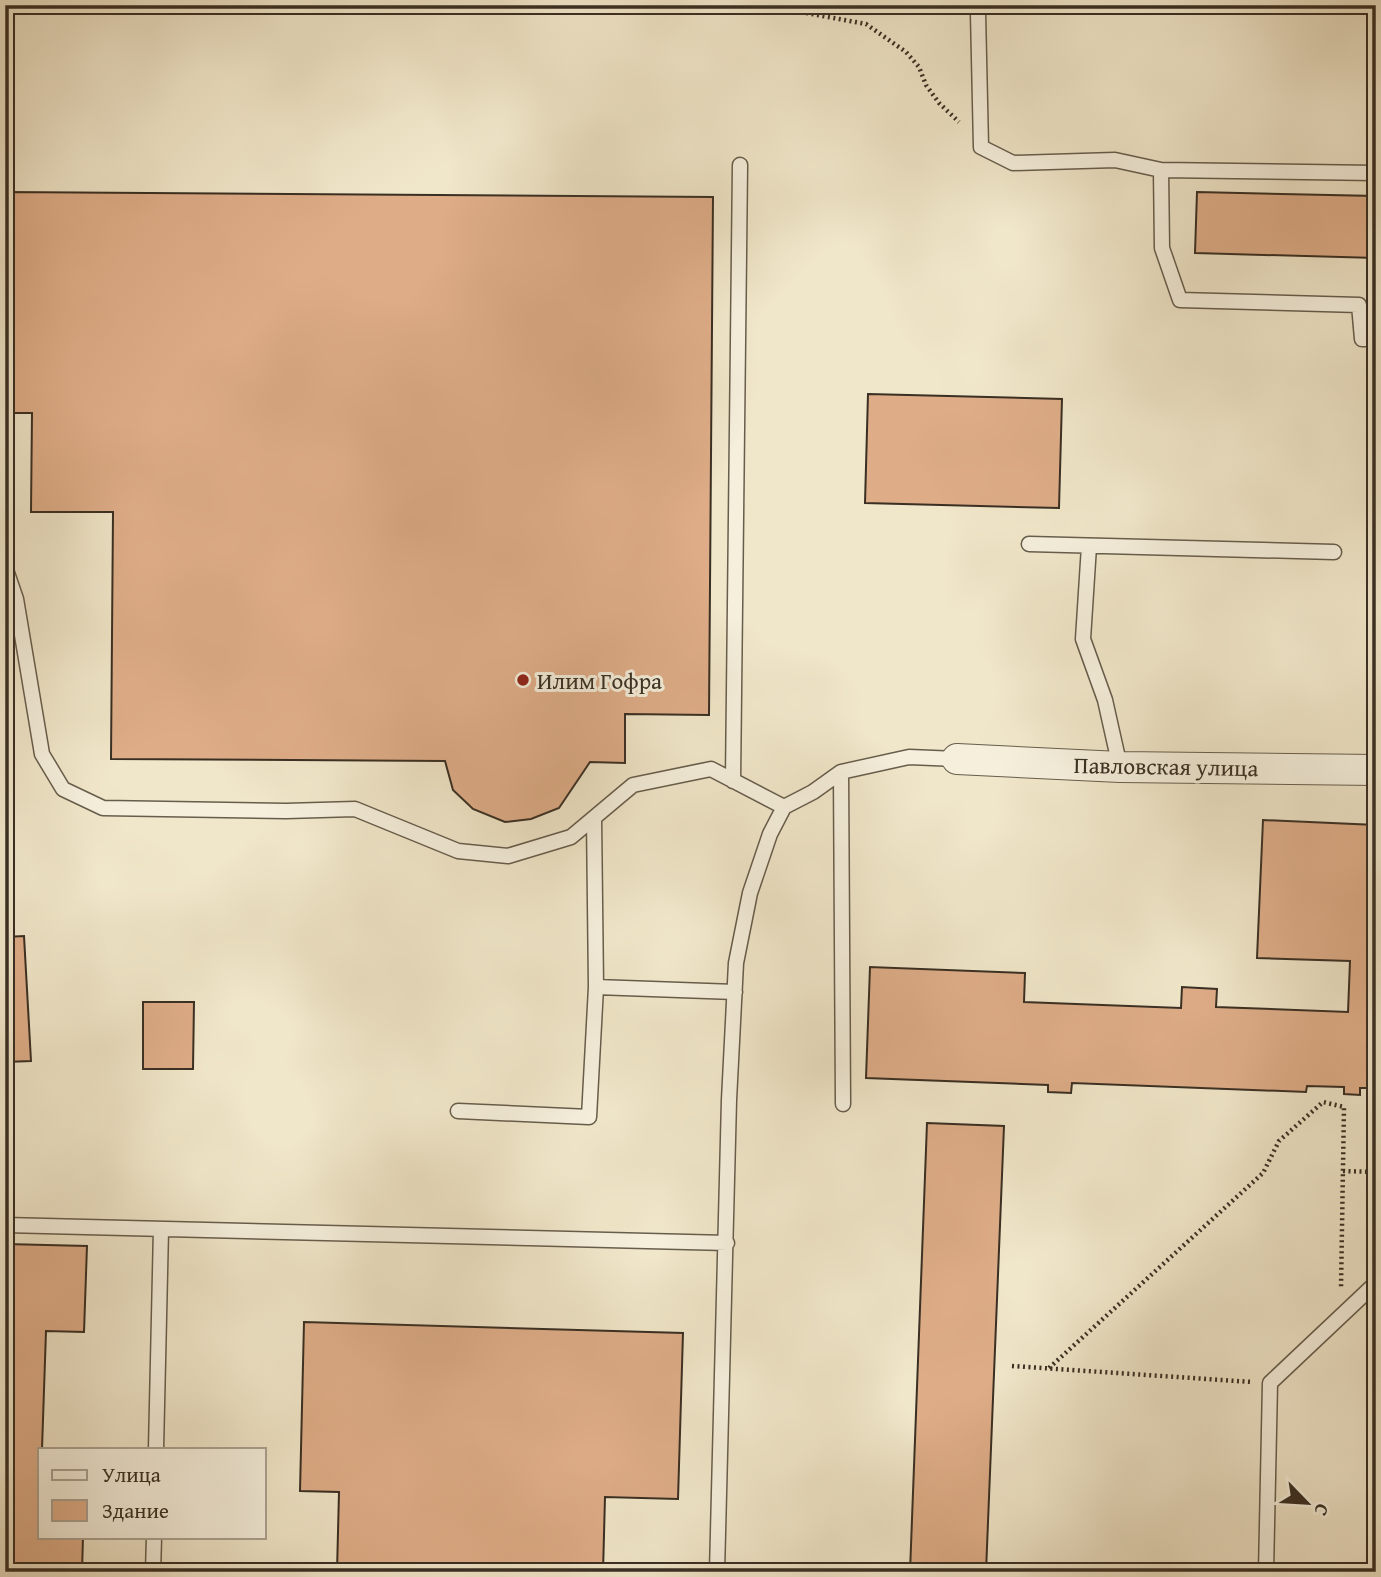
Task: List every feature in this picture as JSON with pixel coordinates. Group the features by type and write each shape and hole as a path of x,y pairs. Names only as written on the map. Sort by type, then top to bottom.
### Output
{"street":[{"name":"Павловская улица","path":"957,759 1120,767 1376,770"}],"lane":[{"path":"978,13 981,147 1013,163 1115,160 1161,170 1376,173"},
{"path":"733,781 740,165"},
{"path":"1161,170 1162,248 1180,300 1359,305 1362,339 1376,339"},
{"path":"1029,544 1334,552"},
{"path":"1088,546 1083,639 1105,700 1120,767"},
{"path":"5,567 16,599 42,754 63,789 103,808 286,811 355,809 458,851 508,856 571,837 633,785 711,769 784,807"},
{"path":"717,1572 734,992 736,963 750,893 770,834 784,807 813,792 841,772 909,757 957,759"},
{"path":"841,772 844,1104"},
{"path":"458,1111 589,1117 596,987 594,818"},
{"path":"596,987 734,992"},
{"path":"5,1225 727,1242"},
{"path":"156,1448 161,1229"},
{"path":"1266,1572 1270,1383 1376,1283"},
{"path":"153,1572 154,1538"}],"path":[{"path":"664,5 697,10 785,9 866,24 906,52 919,67 926,85 939,103 953,118 980,135"},
{"path":"1049,1368 1262,1173 1279,1141 1323,1102 1344,1107 1340,1317"},
{"path":"1343,1171 1376,1172"},
{"path":"1012,1366 1270,1383"}],"building":[{"path":"5,192 713,197 709,715 625,714 625,763 590,762 559,808 531,819 505,822 473,809 453,790 445,761 111,759 113,512 31,512 32,413 5,413"},
{"path":"1197,192 1376,196 1376,258 1195,253"},
{"path":"868,394 1062,399 1059,508 865,503"},
{"path":"1263,820 1376,825 1376,1088 1360,1088 1360,1095 1344,1094 1344,1087 1307,1086 1306,1092 1072,1083 1071,1093 1048,1092 1048,1085 866,1078 870,967 1025,973 1024,1002 1181,1008 1182,987 1217,989 1216,1007 1348,1012 1350,961 1257,958"},
{"path":"24,936 31,1061 5,1062 5,937"},
{"path":"143,1002 194,1002 193,1069 143,1069"},
{"path":"927,1123 1004,1126 986,1572 910,1572"},
{"path":"5,1244 87,1246 84,1332 46,1331 42,1448 38,1448 38,1538 83,1538 82,1572 5,1572"},
{"path":"304,1322 683,1333 678,1499 605,1497 603,1572 337,1572 339,1492 300,1491"}],"place":[{"name":"Илим Гофра","path":"523,680"}]}
